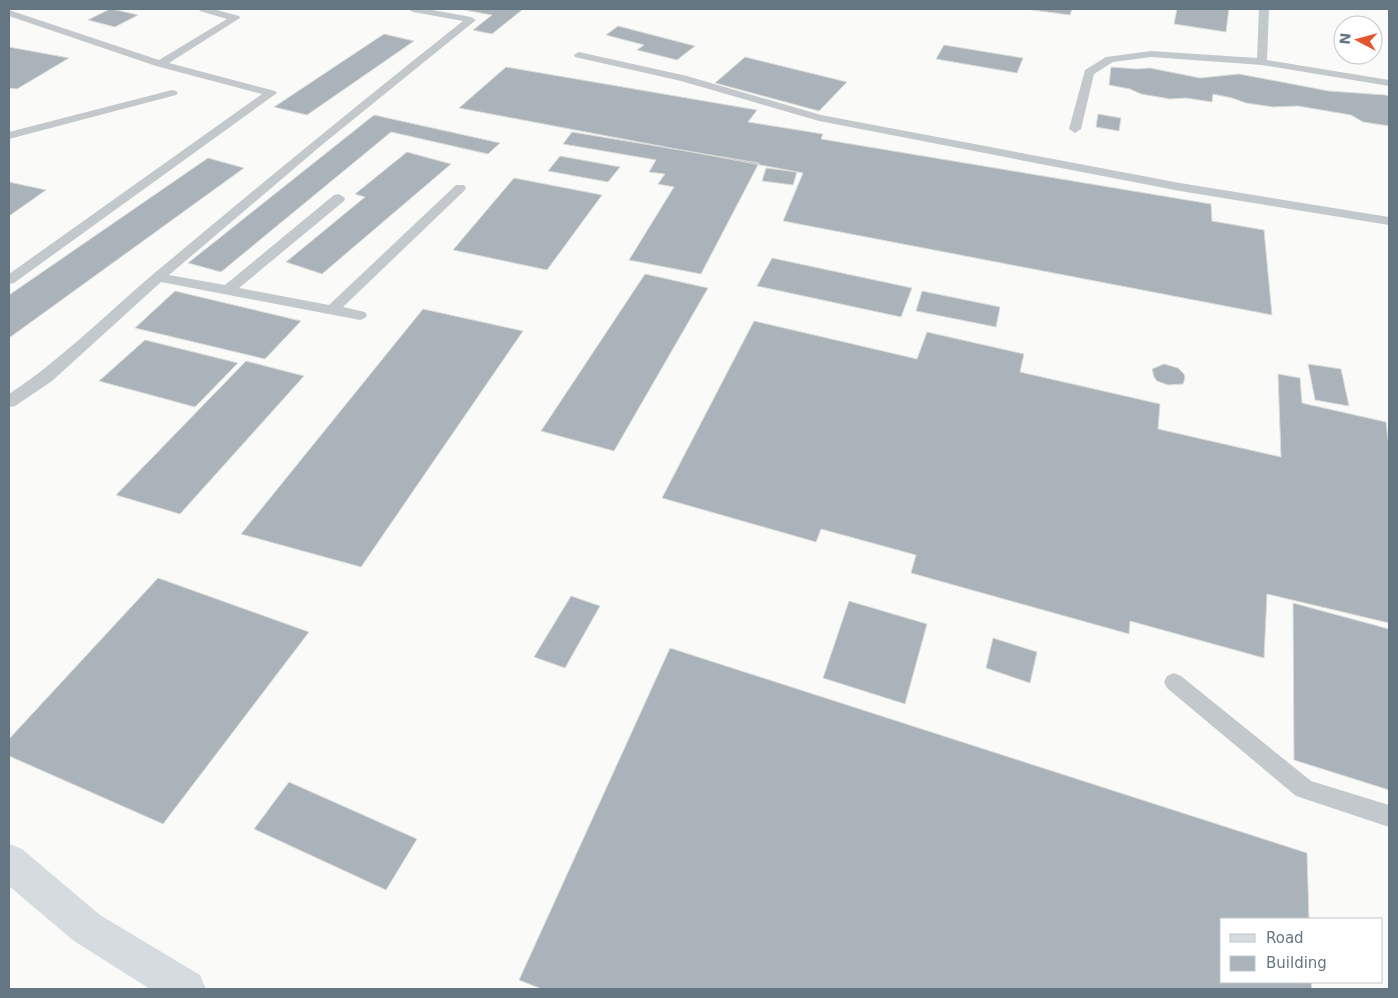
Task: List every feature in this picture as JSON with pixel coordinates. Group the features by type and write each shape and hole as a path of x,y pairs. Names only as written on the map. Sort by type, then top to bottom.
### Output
{"street":[{"path":"9,862 87,928 186,989"}],"lane":[{"path":"160,64 235,18 203,9"},
{"path":"9,402 46,377 158,277 319,141 471,20 413,9"},
{"path":"1262,62 1264,9"},
{"path":"9,14 160,64 271,93 9,280"},
{"path":"579,54 682,78 819,118 1180,187 1389,221"},
{"path":"1075,129 1089,72 1110,59 1151,54 1262,62 1389,83"},
{"path":"9,136 172,93"},
{"path":"332,310 460,188"},
{"path":"228,290 339,198"},
{"path":"158,277 360,315"},
{"path":"1174,682 1304,789 1389,816"}],"building":[{"path":"110,9 138,15 115,27 88,20"},
{"path":"459,9 522,10 492,34 473,30 492,15"},
{"path":"1025,9 1072,9 1070,15"},
{"path":"1177,9 1229,9 1226,32 1174,24"},
{"path":"618,26 695,46 677,60 637,50 644,45 606,35"},
{"path":"384,34 414,41 307,115 274,107"},
{"path":"944,45 1023,58 1017,73 936,59"},
{"path":"9,47 69,58 17,89 9,88"},
{"path":"745,57 847,82 819,111 715,83"},
{"path":"506,67 757,110 748,122 823,134 821,139 1211,204 1212,221 1264,230 1272,315 783,221 803,173 459,108"},
{"path":"1111,67 1150,68 1200,78 1239,74 1329,91 1386,95 1389,96 1389,126 1363,122 1351,115 1298,106 1273,107 1246,103 1213,94 1212,102 1186,98 1170,99 1141,94 1130,89 1109,85"},
{"path":"1098,114 1121,118 1119,131 1096,127"},
{"path":"374,115 500,143 488,154 391,132 221,272 188,263"},
{"path":"572,132 759,163 701,274 629,260 674,187 658,184 665,174 649,172 656,160 563,144"},
{"path":"407,152 451,164 322,274 286,262 365,197 355,194"},
{"path":"560,156 620,167 608,182 548,171"},
{"path":"208,158 244,168 9,338 9,295"},
{"path":"766,168 797,172 793,185 762,181"},
{"path":"514,178 602,195 547,270 453,250"},
{"path":"9,182 46,190 9,216"},
{"path":"772,258 912,288 901,317 757,286"},
{"path":"645,274 708,288 614,451 541,431"},
{"path":"175,291 301,321 265,359 135,328"},
{"path":"922,291 1000,307 996,327 916,311"},
{"path":"423,309 523,331 361,567 241,534"},
{"path":"754,321 917,359 927,332 1024,354 1020,372 1160,404 1158,429 1281,457 1278,374 1300,378 1302,403 1386,422 1389,447 1389,623 1267,594 1264,658 1130,621 1129,634 911,573 916,555 821,529 816,542 662,498"},
{"path":"145,340 238,363 195,407 99,381"},
{"path":"246,361 304,376 180,514 116,495"},
{"path":"1164,364 1178,368 1184,374 1183,384 1168,385 1157,381 1152,369"},
{"path":"1308,364 1341,369 1349,406 1315,400"},
{"path":"158,578 309,632 163,824 9,756 9,739"},
{"path":"571,596 600,606 565,668 534,657"},
{"path":"849,601 927,624 905,704 823,678"},
{"path":"1293,603 1389,629 1389,790 1294,760"},
{"path":"993,638 1037,652 1030,683 986,668"},
{"path":"670,648 1307,853 1309,918 1220,918 1220,983 1311,983 1312,989 542,989 519,980"},
{"path":"289,782 417,839 386,890 254,829"}]}
